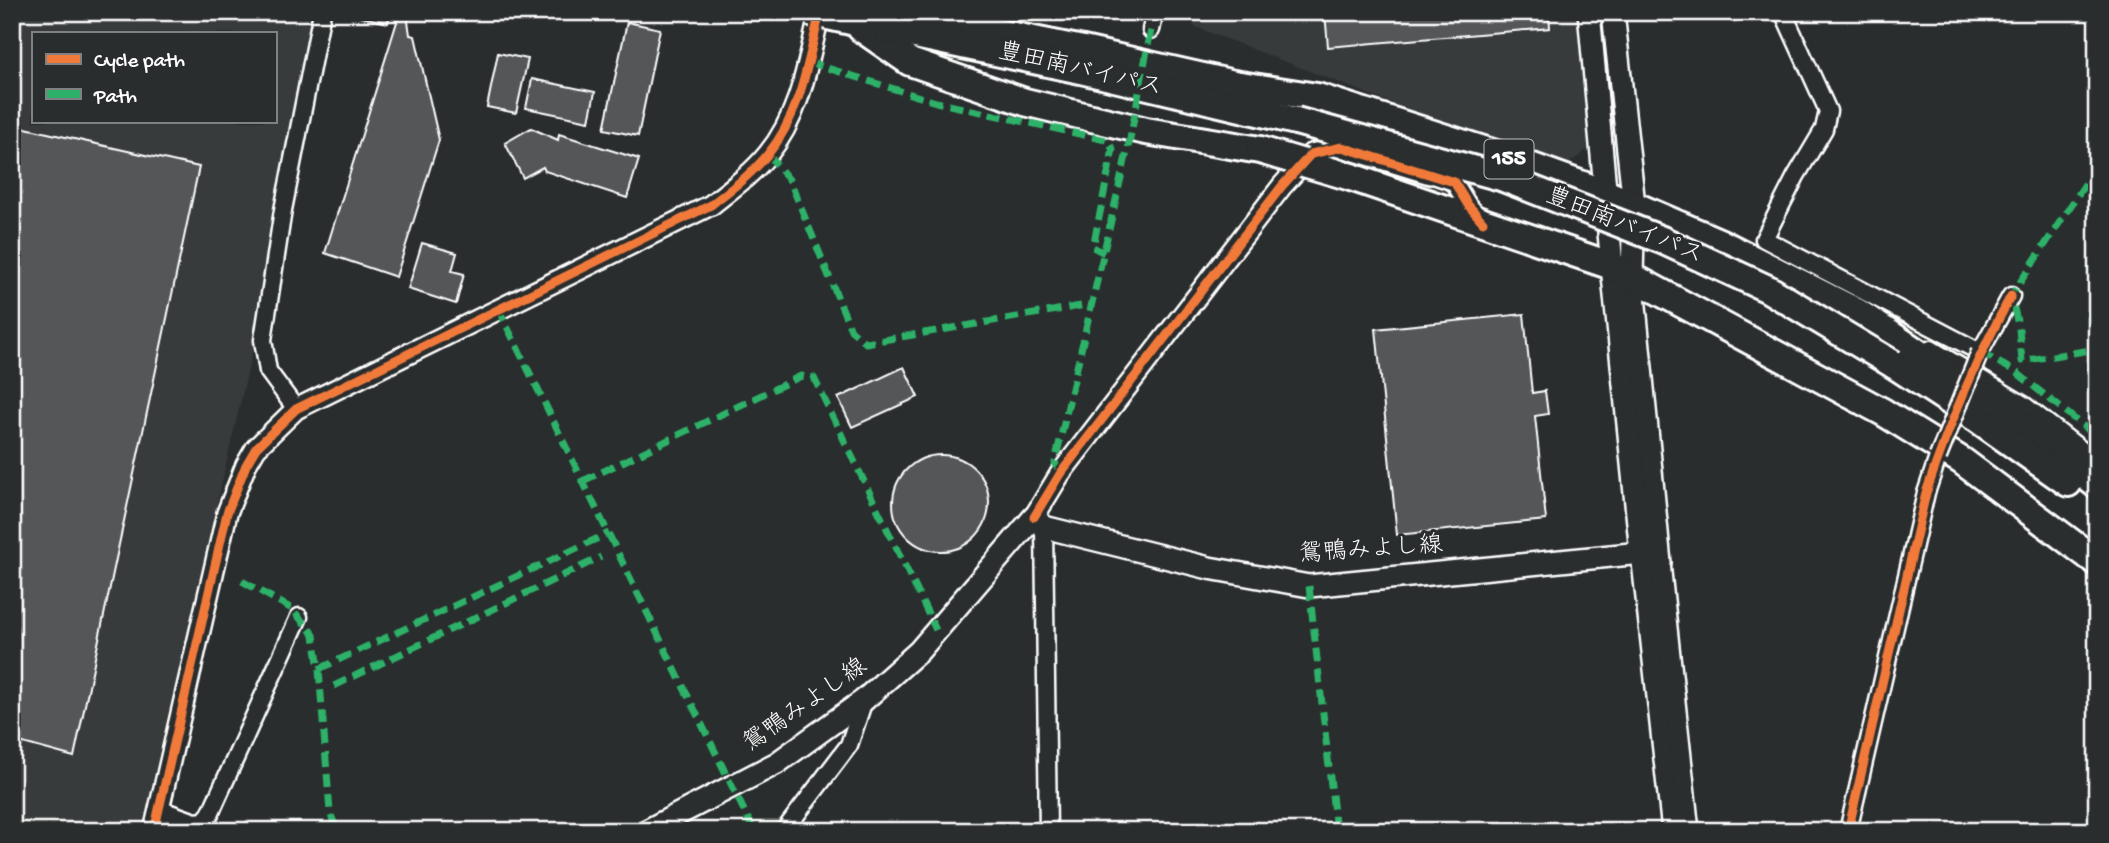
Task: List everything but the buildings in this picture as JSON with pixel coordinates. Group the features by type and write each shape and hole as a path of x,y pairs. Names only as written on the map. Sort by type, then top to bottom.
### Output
{"highway":[{"name":"豊田南バイパス","path":"810,12 1081,70 1296,121 1501,177 1662,240 1768,289 1893,364 1976,418 2097,503"},
{"name":"155","path":"851,21 925,18 1083,50 1234,85 1317,97 1502,156 1605,193 1721,243 1857,313 2006,412 2097,485"},
{"name":"155","path":"851,21 910,62 1025,102 1146,131 1261,150 1351,177 1622,270 1678,303 1883,412 1962,461 2097,562"}],"main road":[{"path":"1589,12 1605,193 1622,270 1650,558"},
{"path":"1613,12 1634,205 1622,270"},
{"name":"鴛鴨みよし線","path":"646,831 777,763 864,700 919,650 1039,522 1209,568 1309,586 1650,558"}],"street":[{"path":"296,409 268,371 263,340 283,210 322,12"},
{"path":"155,831 227,513 246,465 256,448 296,409 711,205 722,197 768,154 784,130 798,102 820,12"},
{"path":"1151,30 1155,12"},
{"path":"1783,12 1828,111 1824,129 1764,239 1980,352"},
{"path":"1048,831 1039,522 1060,474 1282,186 1311,154 1342,148 1454,182 1468,205 1483,222"},
{"path":"1430,174 1476,165 1502,156"},
{"path":"1848,831 1926,493 1980,352 2011,296"},
{"path":"1857,313 1948,357 1978,375 2024,405 2097,462"},
{"path":"1650,558 1672,831"},
{"path":"1650,558 1689,831"},
{"path":"159,809 195,822 204,821 210,814 299,617"},
{"path":"783,831 849,745 864,700"}],"shaded area":[{"path":"12,12 331,12 141,831 12,831"},
{"path":"1196,12 1577,12 1588,149 1562,169 1193,26"}],"marked path":[{"path":"1060,474 1055,462 1130,139 1151,30"},
{"path":"808,62 936,102 1106,140 1113,149 1093,247 1104,253"},
{"path":"768,154 790,181 851,330 866,343 1092,304"},
{"path":"2097,166 2011,296 2019,329 2022,361 2097,349"},
{"path":"498,308 754,831"},
{"path":"1980,352 2016,372 2097,437"},
{"path":"583,481 801,376 814,378 936,630"},
{"path":"319,669 609,533"},
{"path":"334,686 601,557"},
{"path":"242,581 292,609 314,635 330,812 337,831"},
{"path":"1309,586 1336,831"}],"cycle path":[{"path":"154,831 227,513 246,465 256,448 296,409 711,205 755,168 779,138 802,86 820,12"},
{"path":"1034,517 1060,474 1282,186 1311,154 1342,147 1454,182 1468,205 1483,222"},
{"path":"1848,831 1926,493 1964,392 2011,296"}]}
